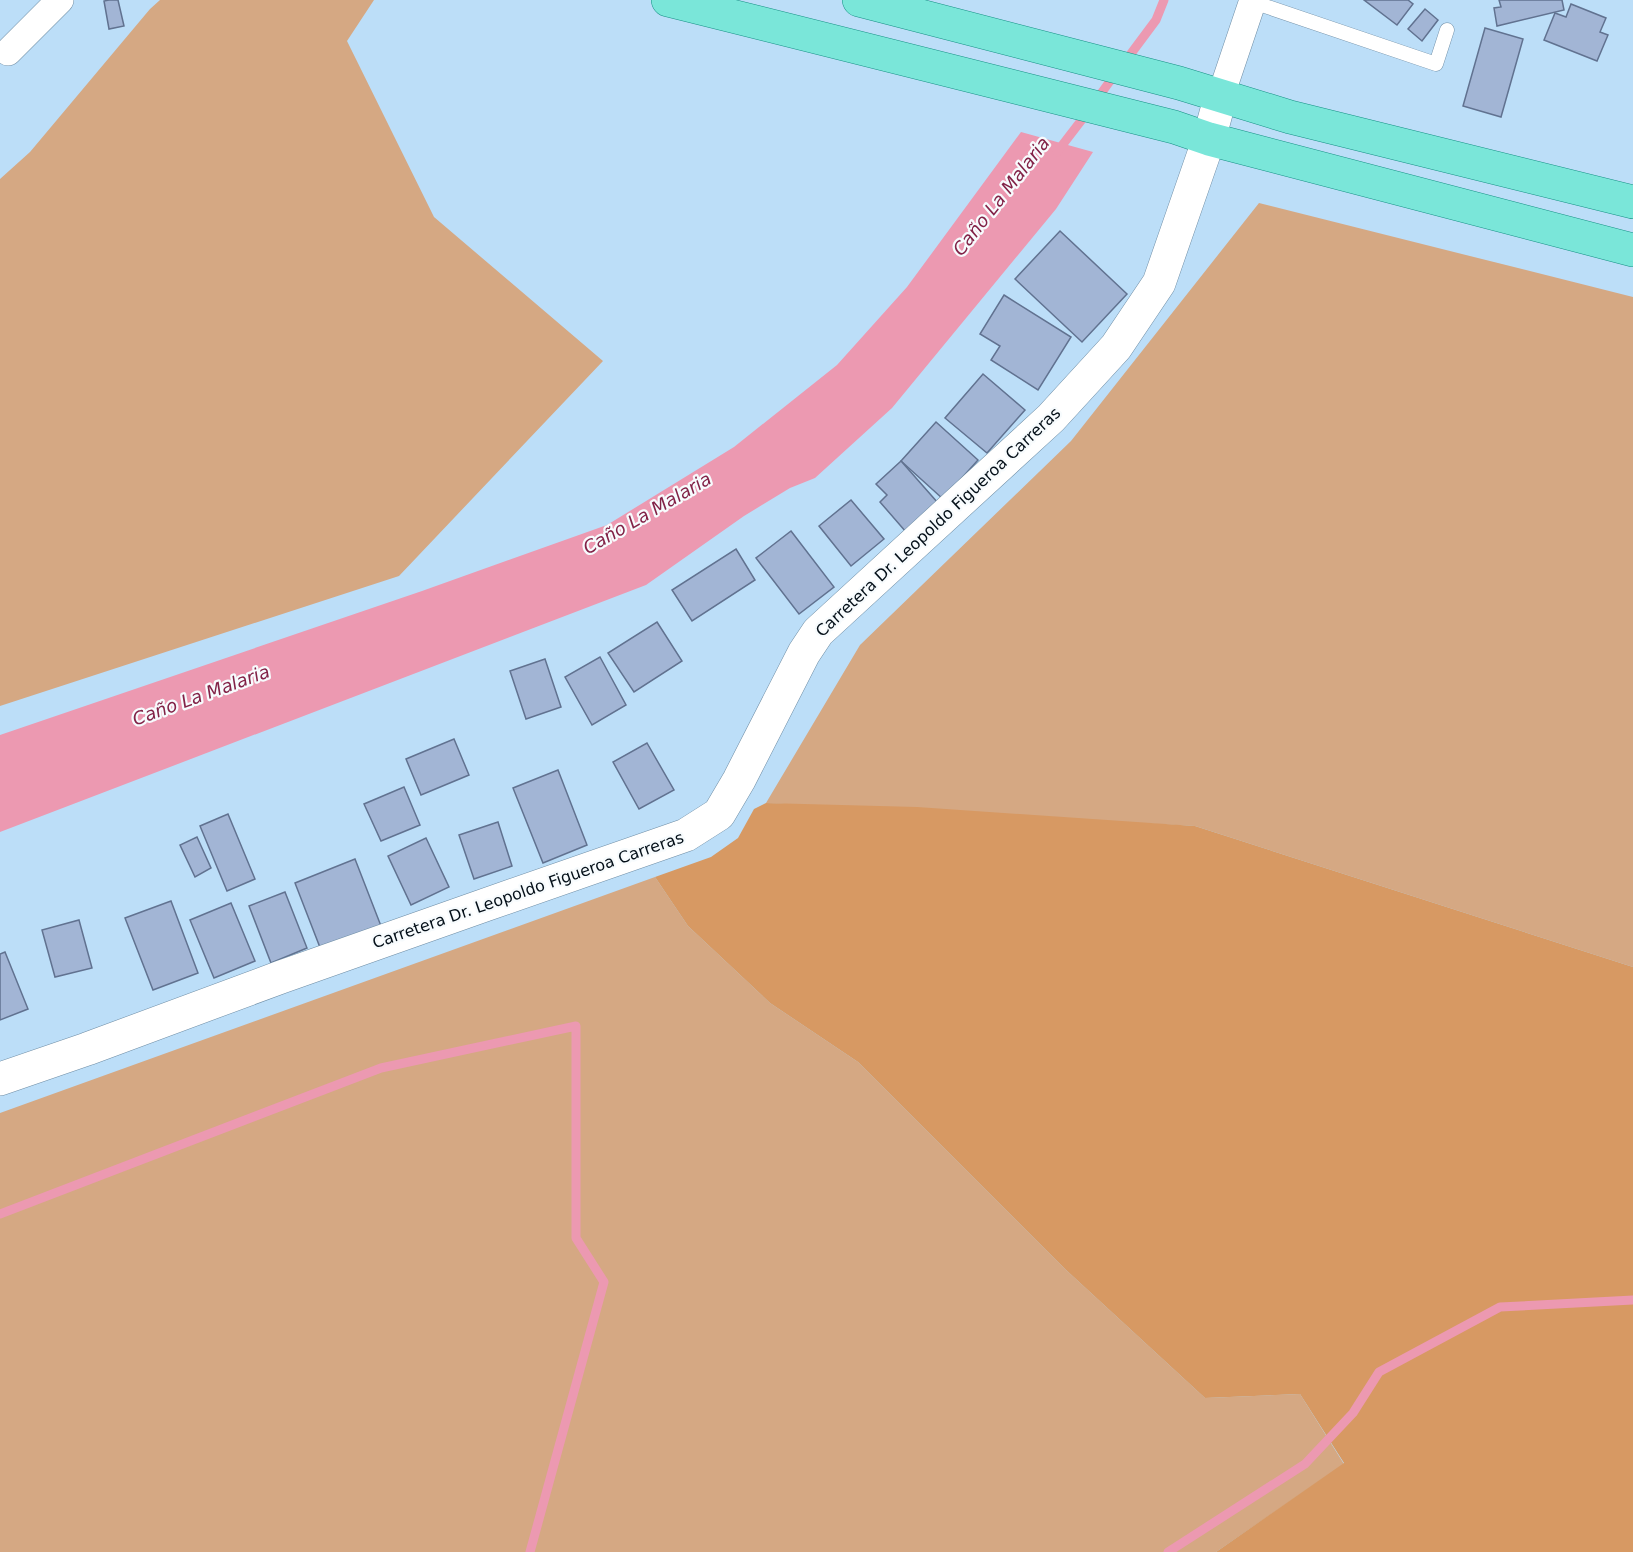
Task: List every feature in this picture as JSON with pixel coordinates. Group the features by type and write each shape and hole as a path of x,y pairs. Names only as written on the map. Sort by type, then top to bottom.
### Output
{"main road":[{"path":"668,0 1174,127 1209,139 1633,250"},
{"path":"859,0 1179,83 1290,117 1633,202"}],"street":[{"path":"8,52 60,0"},
{"path":"1221,95 1253,1"},
{"name":"Carretera Dr. Leopoldo Figueroa Carreras","path":"0,1079 686,835 719,814 739,780 804,653 818,632 1051,418 1116,346 1159,283 1209,139 1221,95"}],"lane":[{"path":"1253,1 1436,64 1446,30"}],"shaded area":[{"path":"160,0 374,0 347,41 434,217 603,361 399,576 0,706 0,179 30,152"},
{"path":"1259,203 1633,297 1633,967 1195,826 766,803 860,645 1071,441"},
{"path":"766,803 917,807 1195,826 1633,967 1633,1552 1216,1552 1344,1463 1300,1394 1205,1398 1065,1269 858,1062 770,1003 688,926 655,877 711,857 738,838 754,809"},
{"path":"655,877 688,926 770,1003 858,1062 1065,1269 1205,1398 1300,1394 1344,1464 1216,1552 0,1552 0,1113"}],"water":[{"path":"1021,132 1093,152 1056,209 892,408 815,478 790,488 744,516 646,585 0,832 0,735 422,591 607,525 734,447 837,365 907,287"}],"building":[{"path":"118,0 124,26 109,29 104,1"},
{"path":"1364,0 1408,0 1413,4 1397,25"},
{"path":"1499,0 1562,0 1564,10 1497,26 1494,8 1501,7"},
{"path":"1571,4 1606,18 1600,32 1608,35 1597,61 1544,40 1555,13 1566,17"},
{"path":"1425,9 1438,20 1422,41 1408,29"},
{"path":"1485,28 1523,39 1501,117 1463,106"},
{"path":"1060,231 1127,294 1082,342 1015,279"},
{"path":"1004,295 1071,337 1038,390 991,360 1000,346 980,334"},
{"path":"983,374 1025,410 987,453 945,418"},
{"path":"936,422 978,460 943,499 901,461"},
{"path":"901,461 938,503 906,532 880,502 887,495 876,484"},
{"path":"851,500 884,539 851,566 819,526"},
{"path":"791,531 834,587 799,614 756,558"},
{"path":"736,549 755,580 692,621 672,590"},
{"path":"657,622 682,661 634,692 608,653"},
{"path":"600,657 626,705 592,725 565,677"},
{"path":"545,659 561,707 526,719 510,671"},
{"path":"454,739 469,775 421,795 406,759"},
{"path":"647,743 674,790 639,809 613,762"},
{"path":"558,770 587,845 543,863 513,788"},
{"path":"404,787 420,825 381,841 364,804"},
{"path":"228,814 255,879 227,891 200,826"},
{"path":"498,822 512,866 474,879 459,835"},
{"path":"197,837 211,868 195,877 180,845"},
{"path":"426,838 449,887 411,905 388,856"},
{"path":"355,859 381,926 321,950 295,883"},
{"path":"285,892 307,948 271,963 249,906"},
{"path":"171,901 198,973 153,990 125,918"},
{"path":"231,903 255,961 214,978 190,920"},
{"path":"79,920 92,968 55,977 42,930"},
{"path":"5,952 28,1009 0,1020 0,954"}],"waterway":[{"name":"Caño La Malaria","path":"1124,63 1156,20 1164,0"},
{"name":"Caño La Malaria","path":"1095,102 1115,74"},
{"name":"Caño La Malaria","path":"1057,152 1087,113"},
{"path":"0,1214 381,1068 576,1026 576,1238 604,1282 530,1552"},
{"path":"1168,1552 1305,1464 1353,1413 1379,1372 1500,1307 1633,1300"}]}
